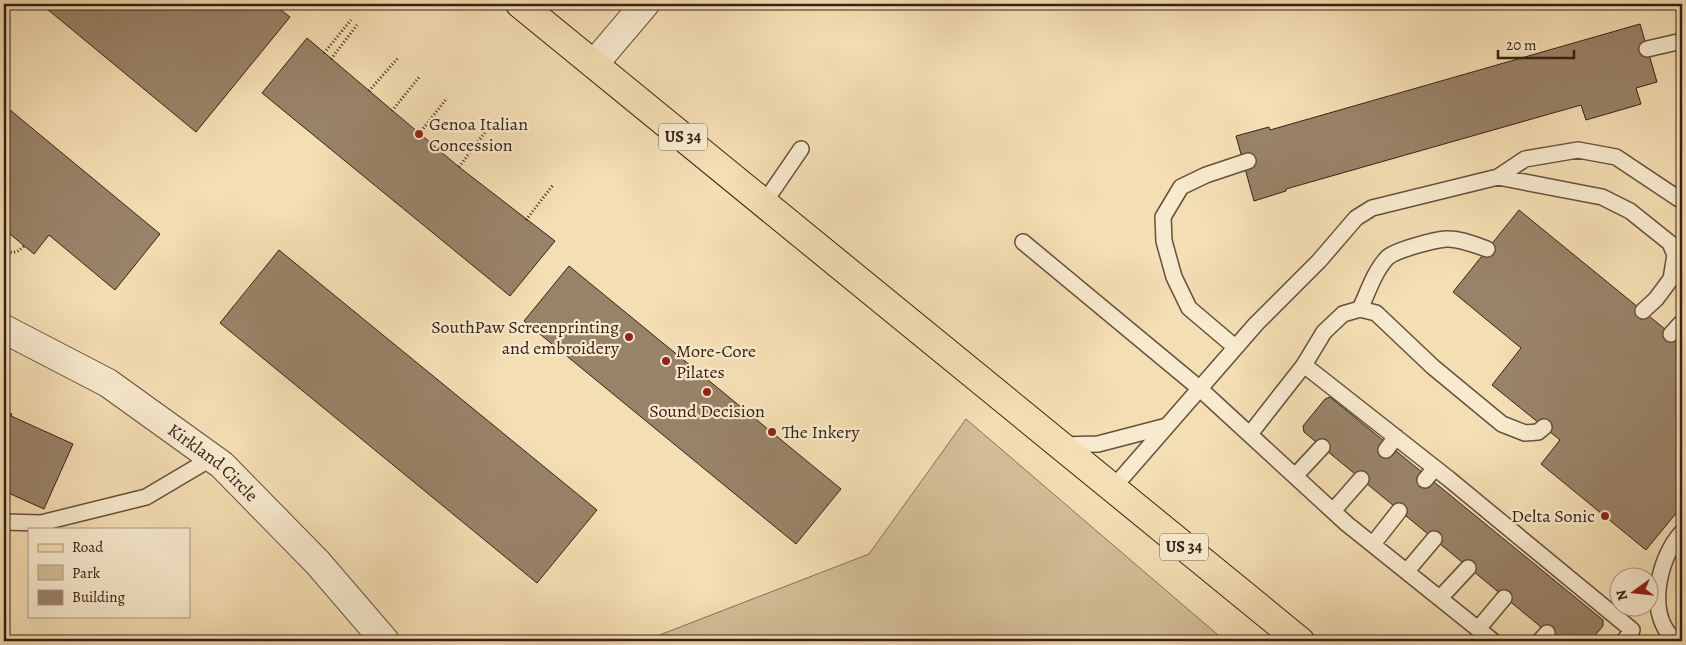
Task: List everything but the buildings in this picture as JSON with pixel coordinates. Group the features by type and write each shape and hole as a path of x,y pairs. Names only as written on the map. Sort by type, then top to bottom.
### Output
{"main road":[{"name":"US 34","path":"520,4 1300,641"}],"street":[{"path":"594,64 645,4"},
{"name":"Kirkland Circle","path":"4,329 108,383 212,458 318,563 385,641"}],"lane":[{"path":"1647,49 1682,41"},
{"path":"764,203 801,149"},
{"path":"1113,488 1235,347 1319,261 1356,218 1372,208 1498,177 1525,159 1578,150 1616,157 1682,199"},
{"path":"1235,347 1189,308 1174,277 1164,241 1163,218 1181,187 1199,178 1248,161"},
{"path":"1498,177 1602,197 1630,211 1670,243 1675,255 1671,279 1656,299 1642,311"},
{"path":"1360,309 1378,270 1389,256 1413,247 1446,239 1470,243 1487,249"},
{"path":"1023,242 1199,388 1333,511 1493,641"},
{"path":"1250,434 1304,365 1324,332 1343,314 1360,309 1376,312 1433,367 1502,424 1525,433 1538,432 1544,427"},
{"path":"1671,334 1682,322"},
{"path":"1304,365 1354,414 1396,437 1435,468 1467,503 1537,561 1579,595 1632,630 1624,641"},
{"path":"1060,444 1098,444 1167,426"},
{"path":"1386,450 1396,437"},
{"path":"1294,476 1322,447"},
{"path":"4,522 41,523 146,497 212,458"},
{"path":"1425,480 1435,468"},
{"path":"1333,511 1361,479"},
{"path":"1373,544 1399,511"},
{"path":"1676,641 1662,626 1658,586 1660,569 1666,554 1682,532"},
{"path":"1407,571 1434,539"},
{"path":"1440,598 1468,568"},
{"path":"1478,629 1504,598"}],"path":[{"path":"324,53 351,20"},
{"path":"331,58 357,25"},
{"path":"369,92 398,58"},
{"path":"392,110 420,76"},
{"path":"419,134 447,98"},
{"path":"459,167 486,131"},
{"path":"526,220 553,185"},
{"path":"4,250 11,253 18,252 24,246"}],"green space":[{"path":"966,419 1225,641 644,641 869,554"}],"place":[{"name":"Genoa Italian Concession","path":"419,134"},
{"name":"SouthPaw Screenprinting and embroidery","path":"629,337"},
{"name":"More-Core Pilates","path":"666,361"},
{"name":"Sound Decision","path":"707,392"},
{"name":"The Inkery","path":"772,432"},
{"name":"Delta Sonic","path":"1605,516"}]}
